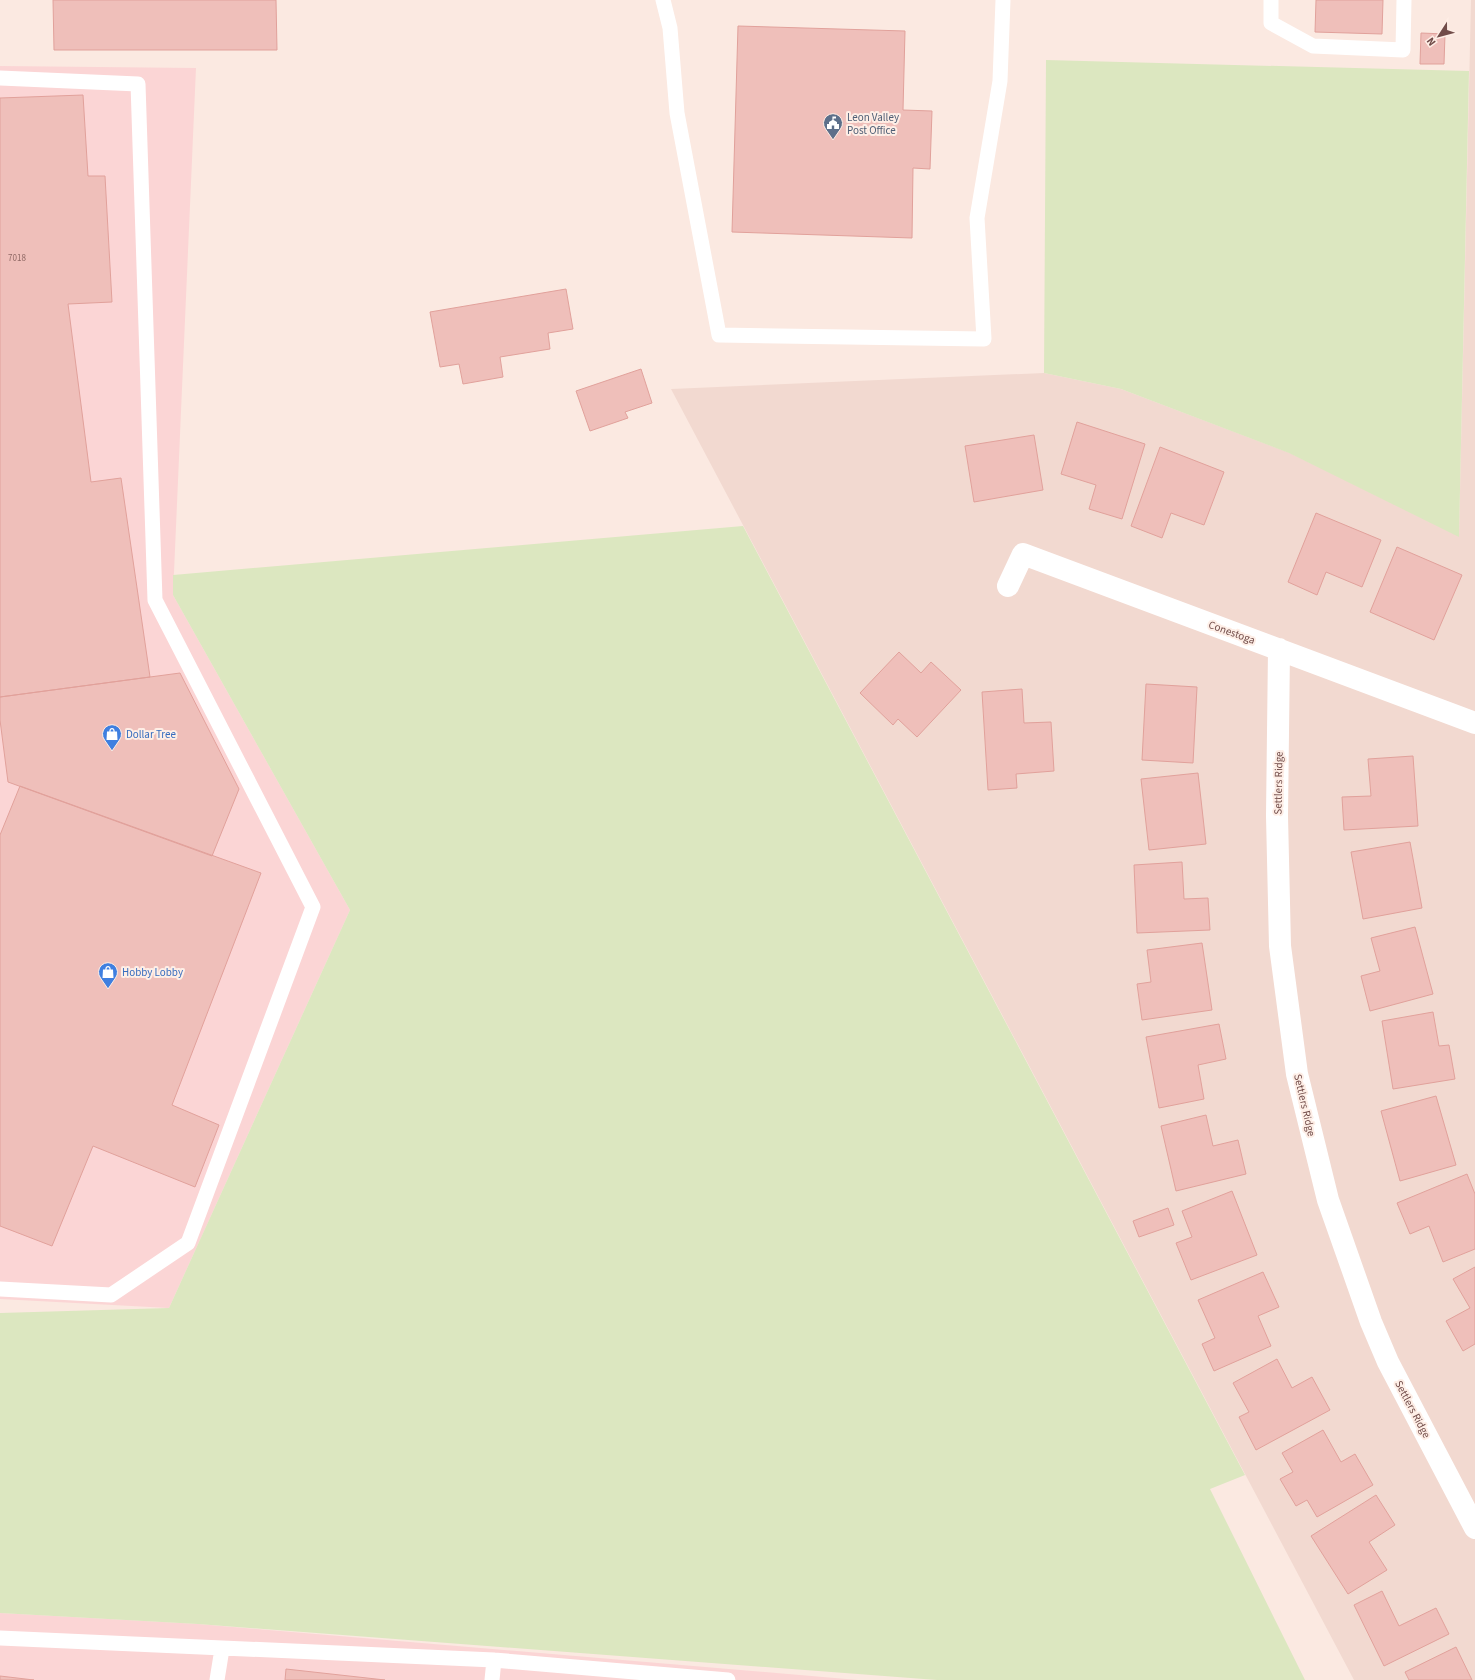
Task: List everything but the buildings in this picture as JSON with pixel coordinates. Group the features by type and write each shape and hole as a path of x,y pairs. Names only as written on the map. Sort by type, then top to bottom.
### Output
{"street":[{"name":"Conestoga","path":"1008,586 1023,554 1475,722"},
{"name":"Settlers Ridge","path":"1279,649 1277,816 1280,946 1297,1074 1328,1200 1371,1322 1388,1362 1475,1528"}],"lane":[{"path":"663,0 670,28 677,113 719,335 984,339 977,218 1000,81 1004,0"},
{"path":"1272,0 1271,23 1313,46 1403,50 1404,0"},
{"path":"0,78 138,84 155,600 313,907 188,1242 111,1295 0,1289"},
{"path":"0,1638 494,1660 728,1680"},
{"path":"217,1680 222,1649"},
{"path":"492,1680 494,1660"}],"shaded area":[{"path":"1471,0 1475,0 1475,1680 1354,1680 671,389 1044,373 1121,389 1290,453 1459,536"},
{"path":"0,66 196,68 173,595 350,910 169,1308 0,1299"},
{"path":"0,1613 198,1624 858,1680 0,1680"}],"green space":[{"path":"1046,60 1469,71 1459,537 1289,453 1121,389 1044,373"},
{"path":"743,526 1245,1475 1210,1489 1305,1680 937,1680 198,1624 0,1613 0,1313 169,1308 350,910 173,595 173,575"}],"place":[{"name":"Leon Valley Post Office","path":"833,140"},
{"name":"Dollar Tree","path":"112,751"},
{"name":"Hobby Lobby","path":"108,989"}]}
